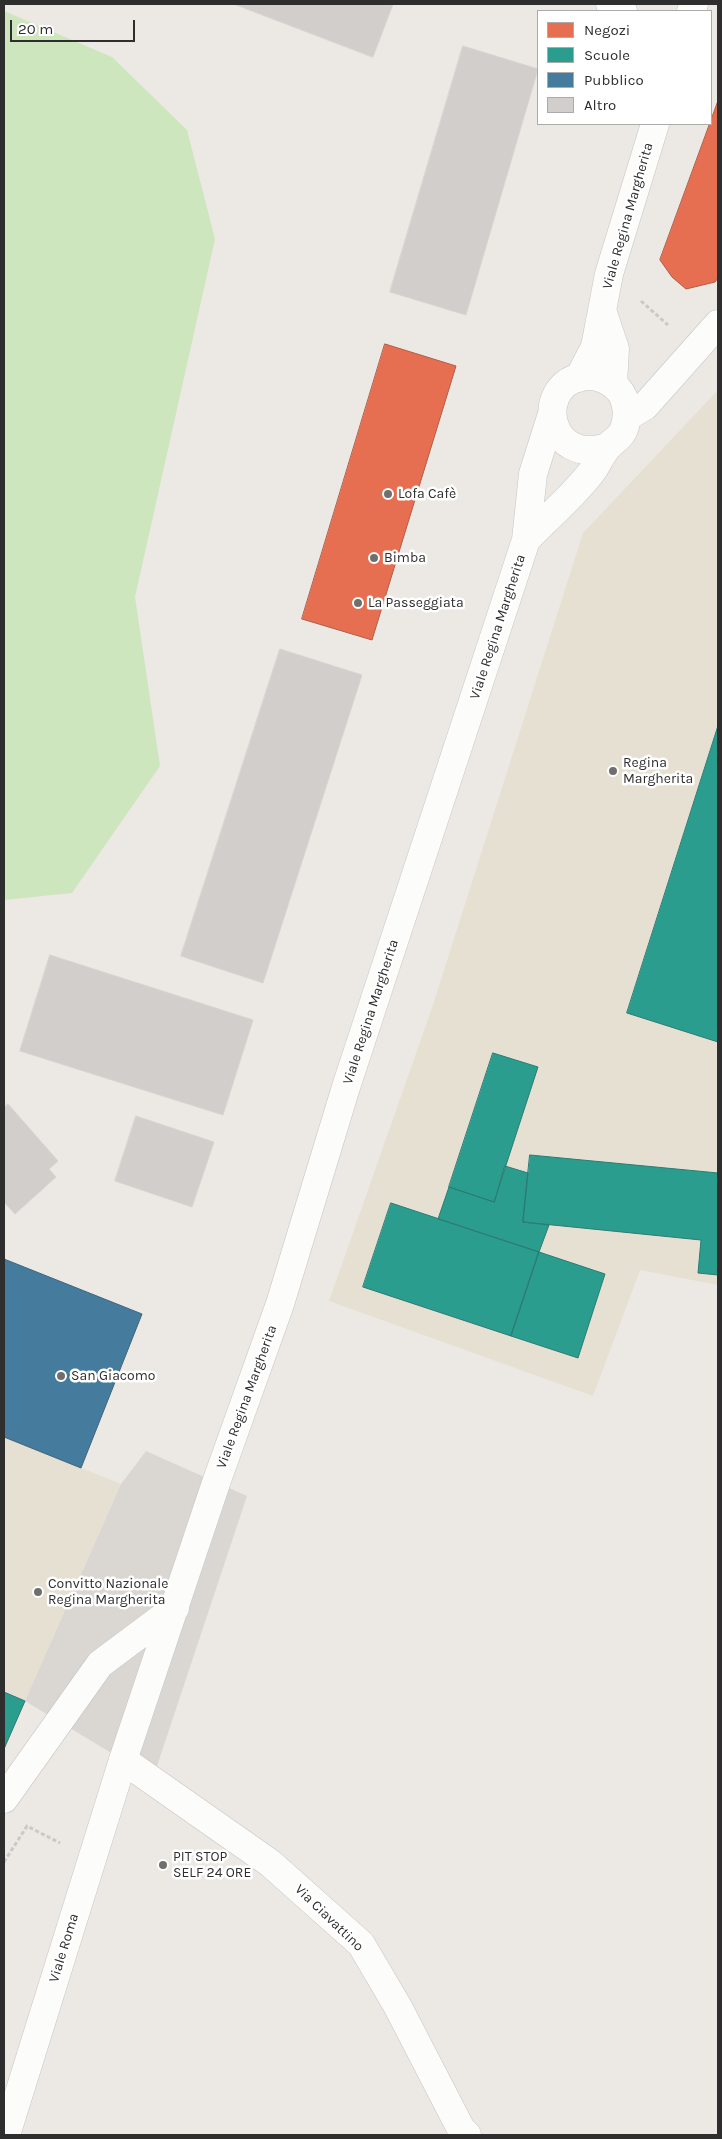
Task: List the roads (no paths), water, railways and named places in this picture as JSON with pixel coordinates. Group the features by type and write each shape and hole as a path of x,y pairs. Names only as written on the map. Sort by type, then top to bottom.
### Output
{"street":[{"path":"610,4 621,10"},
{"name":"Viale Regina Margherita","path":"175,1608 216,1483 280,1304 346,1087 526,540 533,474 554,402 559,391 568,383 578,378 595,347 609,274 655,125"},
{"path":"601,309 615,349 613,384"},
{"path":"578,378 596,377 613,384 621,392 626,404 627,416 645,406 718,324"},
{"path":"552,414 554,426 560,437 570,446 588,451 607,447"},
{"name":"Viale Regina Margherita","path":"526,540 591,474 607,447 617,440 624,429 627,416"},
{"path":"4,1799 100,1664 175,1608"},
{"name":"Viale Roma","path":"6,2135 123,1760 175,1608"},
{"name":"Via Ciavattino","path":"123,1760 270,1863 361,1944 398,2007 460,2129 467,2135"}],"place":[{"name":"Lofa Cafè","path":"388,494"},
{"name":"Bimba","path":"374,558"},
{"name":"La Passeggiata","path":"358,603"},
{"name":"Regina Margherita","path":"613,771"},
{"name":"San Giacomo","path":"61,1376"},
{"name":"Convitto Nazionale Regina Margherita","path":"38,1592"},
{"name":"PIT STOP SELF 24 ORE","path":"163,1865"}]}
